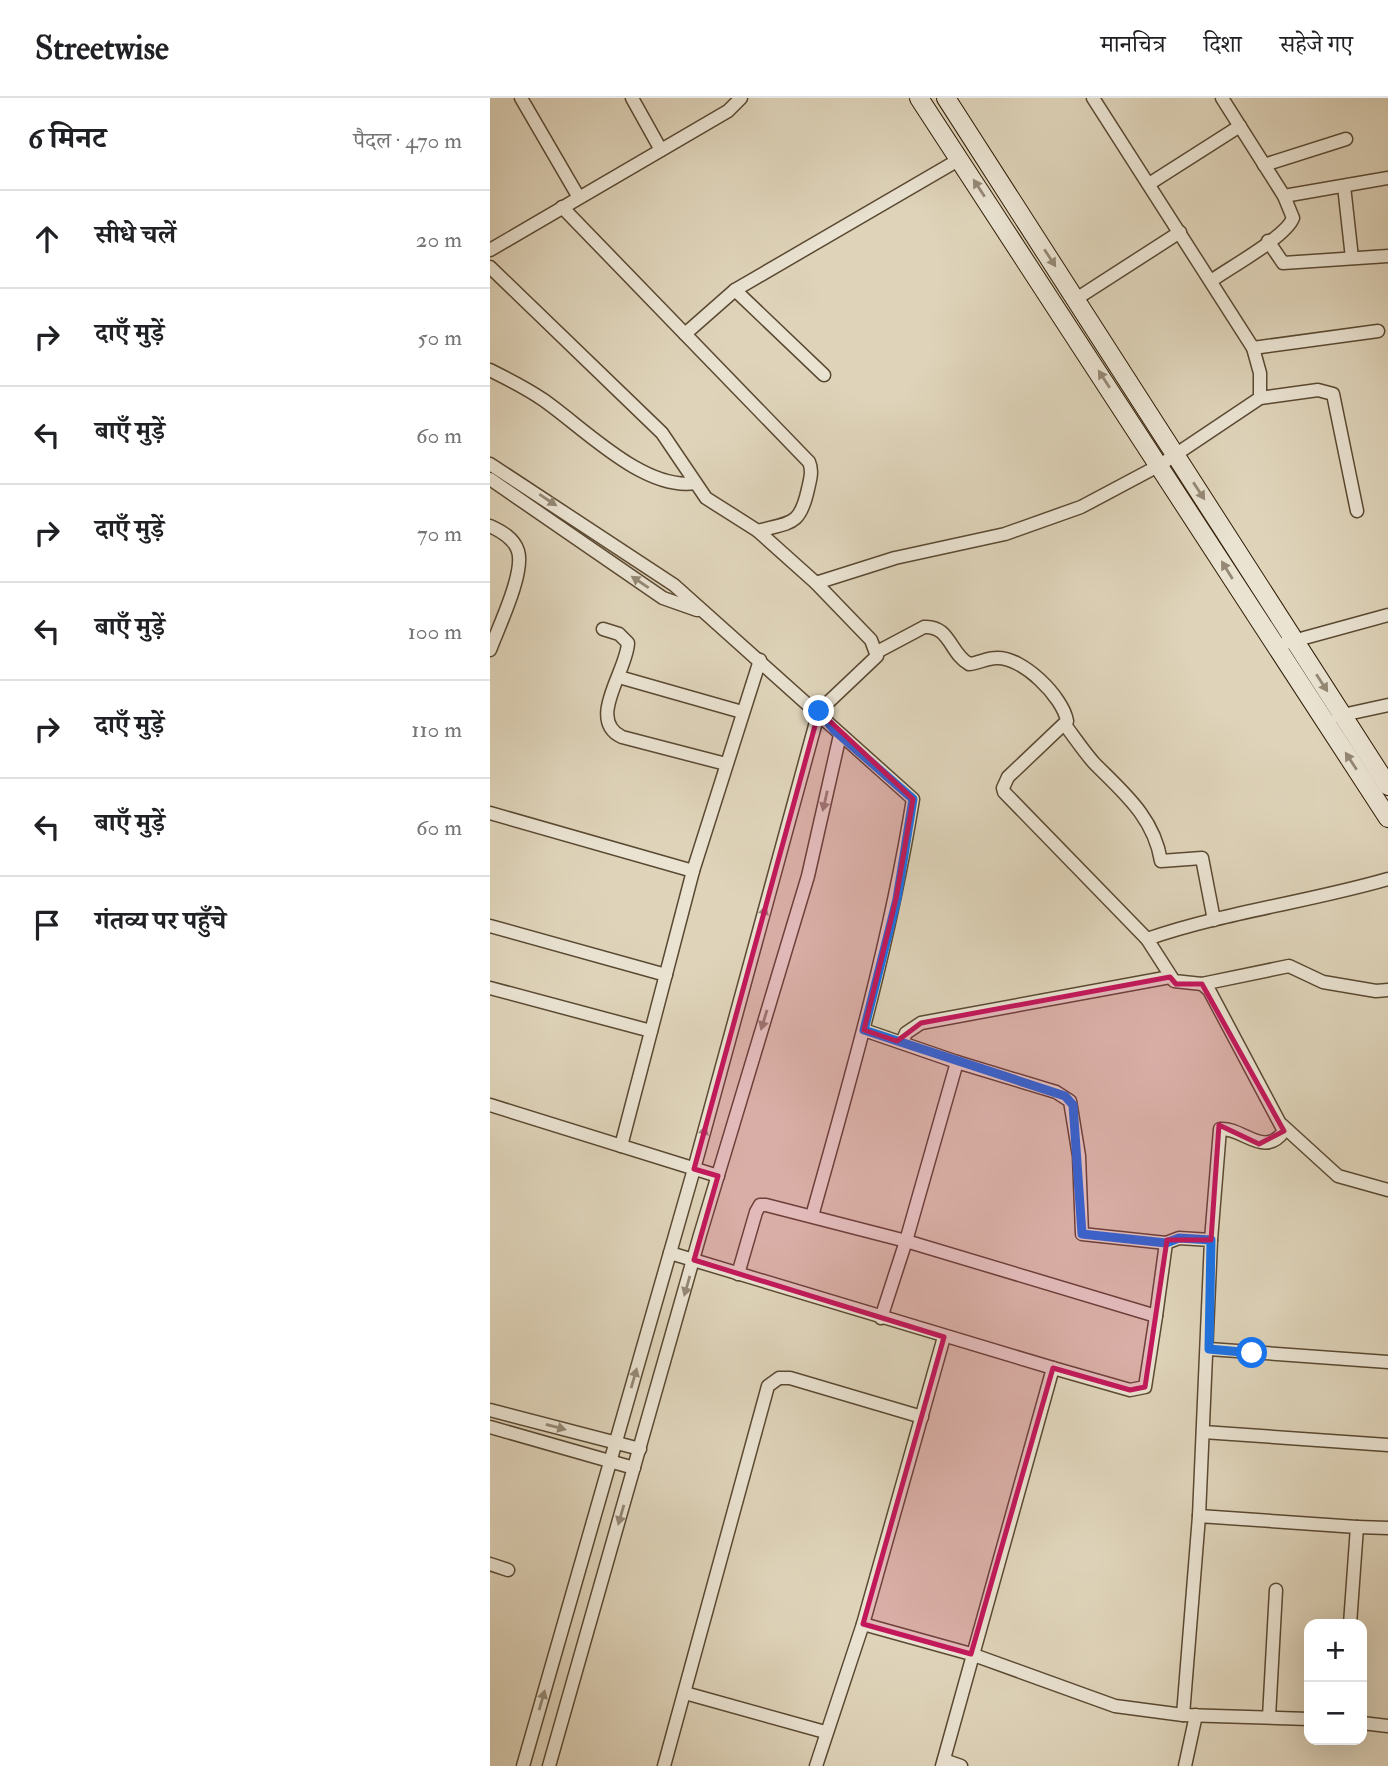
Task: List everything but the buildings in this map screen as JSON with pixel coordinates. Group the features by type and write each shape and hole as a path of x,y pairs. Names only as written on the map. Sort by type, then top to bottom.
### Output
{"street":[{"path":"521,98 578,196"},
{"path":"632,98 661,150"},
{"path":"490,250 578,196 728,111 741,98"},
{"path":"947,98 1388,786"},
{"path":"1093,98 1253,348 1260,373 1260,398"},
{"path":"1211,281 1293,221 1284,196 1222,98"},
{"path":"921,99 1388,818"},
{"path":"1149,184 1240,126"},
{"path":"1264,165 1346,139"},
{"path":"685,334 736,290 960,159"},
{"path":"1284,196 1388,178"},
{"path":"1344,186 1352,258"},
{"path":"562,207 806,457 811,467 800,516 793,522 758,531"},
{"path":"1076,299 1180,232"},
{"path":"1268,241 1283,263 1388,256"},
{"path":"490,267 662,433 713,505 758,531 816,583 871,640 877,652 874,662 819,711 694,1169 523,1766"},
{"path":"736,290 824,375"},
{"path":"1253,348 1378,331"},
{"path":"490,370 540,397 619,458 675,483 695,483"},
{"path":"816,583 895,558 1005,534 1047,520 1119,490 1260,398 1318,390 1333,394 1357,511"},
{"path":"490,464 674,585 819,711 840,735 913,799 897,899 812,1216"},
{"path":"490,479 663,598 701,611"},
{"path":"490,526 511,539 518,551 517,575 490,650"},
{"path":"490,606 505,610"},
{"path":"1275,646 1388,615"},
{"path":"877,652 925,627 939,628 965,662 974,664 997,658 1027,666 1063,710 1065,725 1093,761 1136,804 1157,839 1161,862 1202,858 1214,920"},
{"path":"603,629 619,634 628,643 606,714 607,724 617,734 726,764"},
{"path":"621,1146 693,871 760,660"},
{"path":"619,677 742,712"},
{"path":"1324,720 1388,705"},
{"path":"1065,725 1016,768 1003,788 1147,939 1177,984 1202,984 1289,966 1323,982 1376,991 1388,990"},
{"path":"549,1766 718,1176 808,876 840,735"},
{"path":"490,813 693,871"},
{"path":"1147,939 1214,920 1335,894 1388,879"},
{"path":"490,926 666,975"},
{"path":"902,1042 905,1032 921,1023 1170,977"},
{"path":"1185,1766 1190,1715 1218,1133 1225,1128 1259,1144 1280,1137 1284,1131 1209,990 1202,984"},
{"path":"490,988 651,1031"},
{"path":"864,1030 1056,1092 1070,1101 1079,1156 1082,1234 1166,1243 1179,1238 1211,1240"},
{"path":"881,1318 957,1062"},
{"path":"490,1105 718,1176"},
{"path":"1282,1125 1338,1176 1388,1189"},
{"path":"738,1274 760,1205 906,1241 1156,1316"},
{"path":"670,1252 944,1337 1130,1390 1145,1387 1166,1243"},
{"path":"816,1766 825,1732 863,1624 944,1337"},
{"path":"1209,1349 1388,1362"},
{"path":"961,1766 943,1763 971,1654 1053,1368"},
{"path":"664,1766 768,1386 773,1381 790,1378 922,1417"},
{"path":"490,1409 640,1449"},
{"path":"490,1427 635,1468"},
{"path":"1203,1432 1388,1445"},
{"path":"1199,1516 1388,1528"},
{"path":"1350,1619 1357,1527"},
{"path":"490,1564 508,1570"},
{"path":"1269,1717 1276,1590"},
{"path":"863,1624 971,1654 1095,1700 1190,1715 1304,1719"},
{"path":"685,1693 825,1732"},
{"path":"1367,1724 1388,1726"}],"highlighted area":[{"path":"819,711 913,799 896,899 864,1030 897,1041 921,1023 1170,977 1176,984 1202,984 1284,1131 1259,1144 1219,1125 1211,1240 1167,1240 1145,1387 1130,1390 1053,1368 971,1654 863,1624 944,1337 694,1260 718,1176 694,1169"}],"route":[{"path":"819,711 834,730 913,799 897,899 864,1030 1065,1096 1073,1105 1082,1194 1082,1234 1166,1243 1179,1238 1211,1240 1209,1349 1252,1353"}]}
